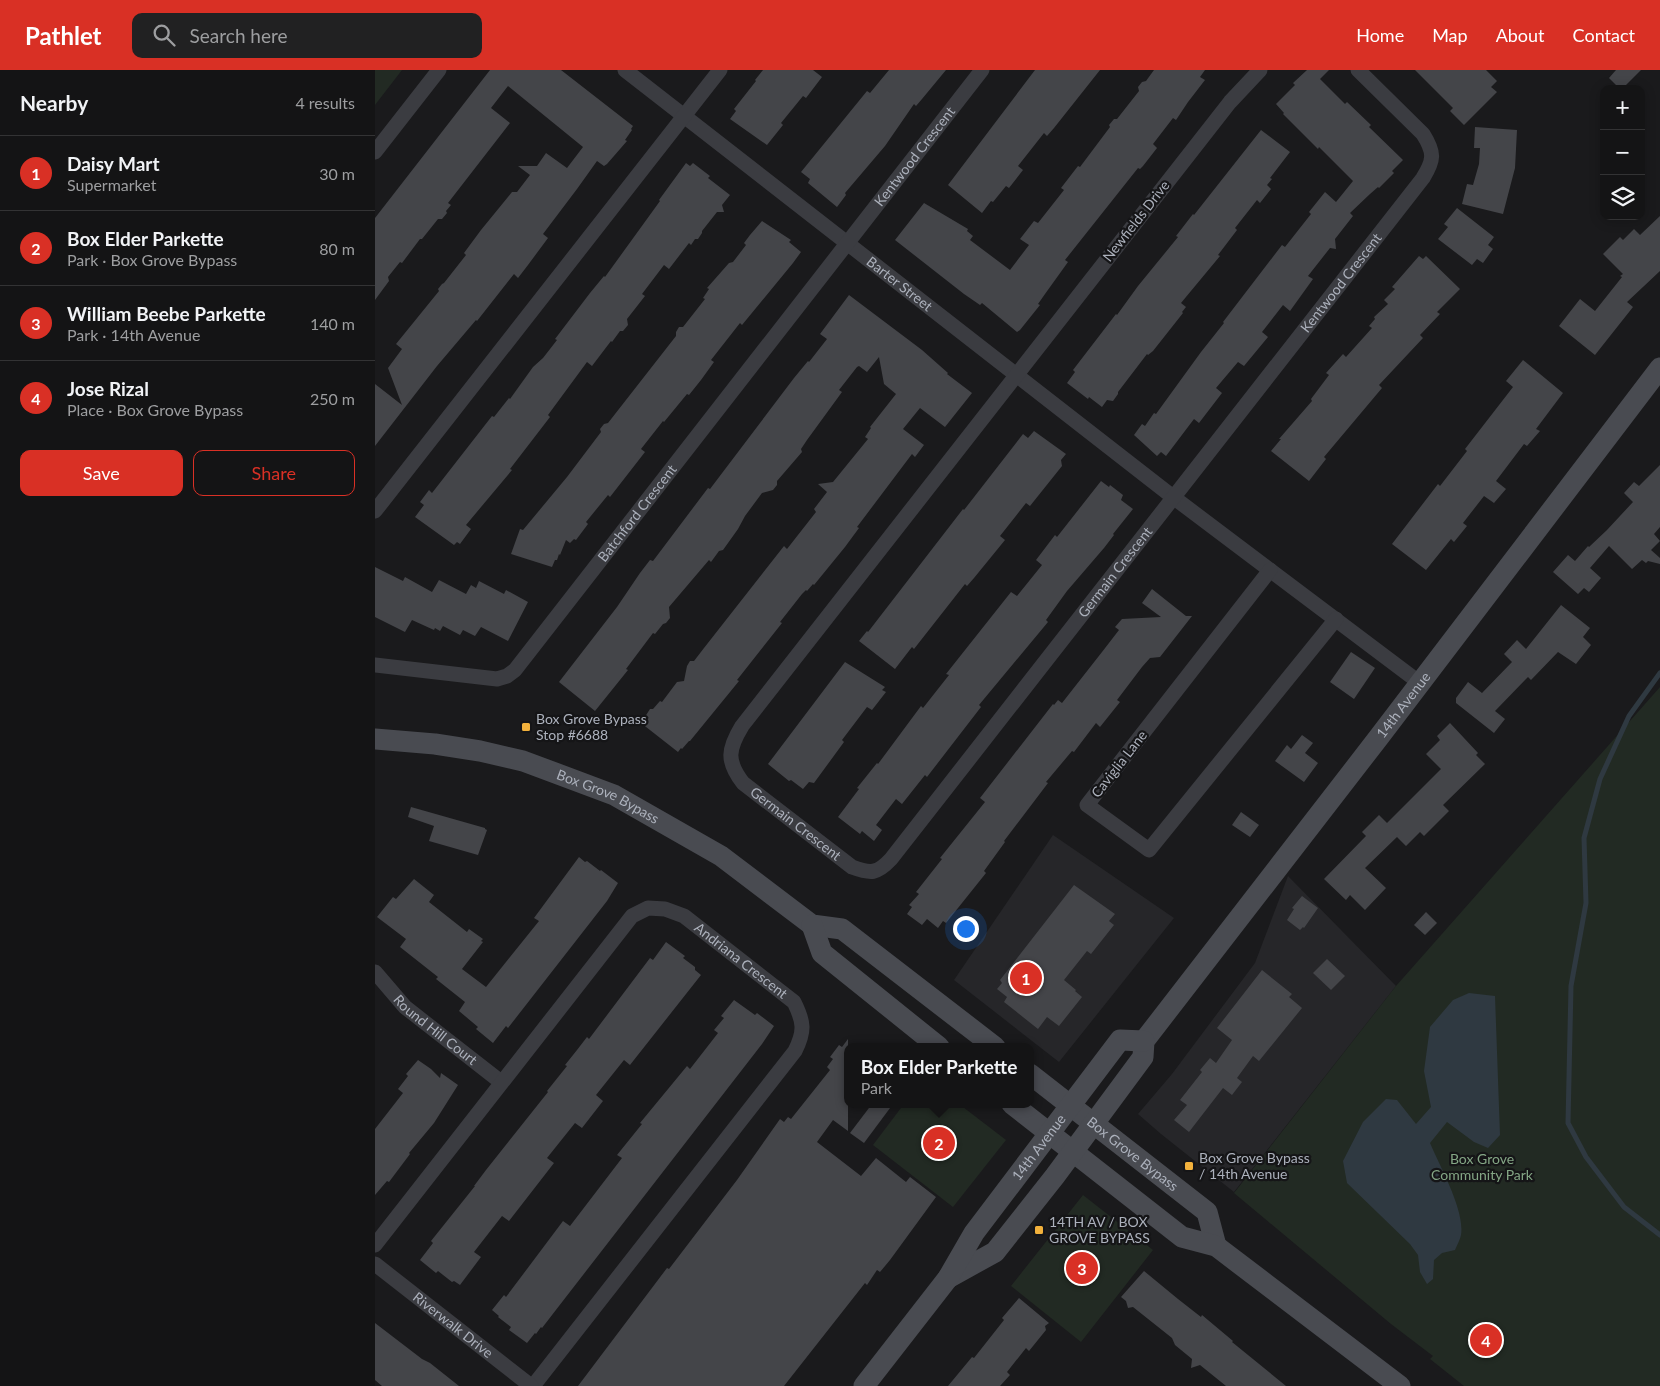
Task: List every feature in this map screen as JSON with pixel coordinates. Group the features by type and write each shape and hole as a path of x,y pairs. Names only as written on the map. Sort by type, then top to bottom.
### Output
{"main road":[{"name":"14th Avenue","path":"948,1278 995,1252 1073,1152 1143,1057 1144,1041 1660,368"},
{"name":"Box Grove Bypass","path":"375,739 435,744 523,761 614,795 721,856 812,925 842,929 990,1043"},
{"path":"812,925 822,954 934,1043"},
{"name":"14th Avenue","path":"864,1386 948,1278 974,1233 1120,1040 1144,1041"},
{"name":"Box Grove Bypass","path":"1034,1077 1207,1212 1216,1246"},
{"path":"1017,1108 1182,1237 1216,1246 1400,1386"}],"street":[{"path":"375,152 439,70"},
{"name":"Barter Street","path":"625,70 1173,497 1420,683"},
{"path":"375,511 720,70"},
{"name":"Kentwood Crescent","path":"848,243 982,70"},
{"name":"Newfields Drive","path":"1016,375 1230,102 1260,70"},
{"name":"Kentwood Crescent","path":"1173,497 1430,167 1433,154 1423,134 1358,70"},
{"name":"Batchford Crescent","path":"375,666 497,679 507,676 515,670 848,243"},
{"name":"Germain Crescent","path":"1016,375 742,726 733,740 731,756 734,771 743,783 852,867 861,871 875,872 884,866 1173,497"},
{"name":"Caviglia Lane","path":"1270,570 1087,805 1149,850 1336,619"},
{"name":"Andriana Crescent","path":"375,1245 632,916 648,908 665,909 684,916 794,1002 803,1019 802,1038 795,1051 532,1386"},
{"name":"Round Hill Court","path":"375,972 405,1007 501,1082"},
{"name":"Riverwalk Drive","path":"375,1264 532,1386"}],"shaded area":[{"path":"1053,835 1174,918 1059,1062 954,980"},
{"path":"1288,876 1396,986 1234,1192 1138,1114 1172,1074 1255,963"},
{"path":"1469,993 1495,996 1500,1135 1488,1148 1474,1142 1447,1122 1430,1143 1456,1201 1461,1225 1461,1237 1455,1250 1442,1253 1434,1260 1433,1279 1427,1284 1420,1272 1418,1255 1410,1244 1347,1183 1343,1161 1363,1122 1386,1099 1397,1100 1416,1124 1431,1107 1424,1071 1430,1027 1453,1000"}],"green space":[{"path":"375,70 402,70 375,105"},
{"name":"Box Grove Community Park","path":"1660,687 1660,1386 1464,1386 1430,1359 1433,1356 1391,1324 1234,1193 1396,986"},
{"path":"901,1108 964,1108 1006,1140 953,1207 873,1145"},
{"path":"1083,1195 1153,1250 1081,1342 1011,1286"}],"building":[{"path":"490,70 561,70 633,126 632,130 625,140 627,141 607,164 604,166 597,161 543,234 548,238 518,278 514,274 477,321 437,366 375,446 375,384 402,405 388,368 402,349 396,344 466,255 464,253 481,230 512,192 517,192 530,175 518,166 537,166 546,153 567,168 583,147 508,86 491,108 510,123 448,203 451,205 446,211 447,213 442,219 438,219 402,263 400,262 388,277 389,281 375,300 375,218"},
{"path":"763,70 813,70 822,77 806,98 803,96 781,123 783,125 767,145 730,119 736,111 734,109"},
{"path":"889,70 946,70 916,106 914,104 885,146 845,193 846,195 837,207 808,183 810,179 801,172 867,91 870,93"},
{"path":"1035,70 1100,70 1054,128 1047,136 1044,133 1018,166 1023,170 1009,188 1006,186 982,213 948,185"},
{"path":"1154,70 1205,70 1200,77 1205,80 1176,120 1173,118 1153,144 1157,148 1143,166 1140,169 1138,168 1065,260 1068,262 1038,304 1040,305 1017,332 982,303 980,305 964,294 895,240 924,203 968,229 967,231 973,236 970,240 1010,270 1029,245 1020,239 1034,221 1038,223 1064,190 1061,188 1078,166 1080,167 1110,127 1109,125 1114,119 1117,119 1139,91 1138,87 1142,82 1146,81"},
{"path":"1307,70 1329,70 1320,79 1345,104 1347,102 1371,125 1369,127 1403,160 1392,171 1394,173 1379,188 1350,213 1353,216 1335,239 1336,249 1330,248 1308,276 1313,279 1290,311 1283,305 1262,332 1268,337 1244,366 1238,362 1216,388 1222,393 1199,423 1194,419 1166,456 1161,452 1157,456 1134,435 1142,424 1145,426 1154,413 1156,414 1223,322 1282,245 1285,247 1311,214 1309,212 1325,192 1336,202 1353,181 1283,114 1276,104 1295,85 1293,83"},
{"path":"1415,70 1486,70 1497,81 1491,87 1497,92 1464,125 1450,111 1453,108"},
{"path":"1616,70 1641,70 1626,85 1616,85 1609,78"},
{"path":"1475,127 1517,130 1515,168 1503,214 1462,204 1467,184 1473,185 1479,164 1480,148 1474,148"},
{"path":"1261,130 1290,152 1270,178 1272,179 1267,185 1271,189 1260,203 1257,200 1235,228 1237,230 1218,255 1220,256 1181,303 1186,307 1183,313 1153,351 1147,354 1113,401 1107,400 1102,407 1089,397 1088,399 1067,383 1075,372 1073,370 1178,237 1176,236 1193,214"},
{"path":"686,163 690,166 693,163 710,176 708,178 730,195 722,205 724,212 717,212 698,239 695,239 691,245 689,243 669,269 664,265 642,294 645,296 627,319 628,325 611,341 592,366 587,362 548,415 550,417 510,469 512,470 466,525 471,529 460,544 457,542 454,545 415,517 424,505 420,502 429,490 432,493 492,416 494,417 510,399 533,367 543,358 590,293 605,277"},
{"path":"1457,208 1494,237 1488,245 1493,249 1483,263 1477,259 1472,265 1438,239 1448,227 1444,224"},
{"path":"1660,216 1660,271 1627,302 1633,307 1595,355 1559,326 1580,299 1595,311 1623,274 1603,254 1620,237 1623,240 1634,229 1640,235"},
{"path":"762,221 791,240 789,242 801,252 793,263 742,325 740,323 711,360 714,362 701,380 663,421 641,449 645,452 610,497 608,495 586,522 588,524 576,540 574,539 570,543 566,540 560,555 552,567 511,554 520,529 523,530 567,477 601,432 600,429 604,424 608,423 676,336 679,327 683,327 705,299 703,298 709,289 707,288 729,263 733,262 746,245 744,243"},
{"path":"1419,256 1423,259 1426,256 1460,289 1437,312 1440,314 1420,335 1423,338 1379,385 1382,388 1324,457 1326,459 1309,481 1271,451 1312,401 1311,399 1329,375 1326,373 1343,354 1346,357 1372,328 1369,326 1375,319 1374,317 1388,304 1384,300 1395,289 1392,287"},
{"path":"849,295 922,350 947,374 972,393 945,427 920,408 903,429 924,445 915,457 912,454 857,527 859,528 845,547 814,585 802,594 780,622 782,623 737,680 739,681 690,741 678,752 641,723 650,709 653,709 660,701 662,702 677,682 684,681 690,661 694,661 784,546 787,549 816,512 814,509 827,492 818,484 833,482 868,439 865,437 870,427 896,394 884,384 879,357 867,372 859,366 857,367 839,390 842,392 801,449 802,452 777,481 777,485 773,490 762,493 723,550 719,551 711,562 709,560 669,607 670,618 655,634 653,633 626,669 628,670 595,711 559,682 617,607 650,560 653,561 794,378 827,339 820,334"},
{"path":"1523,360 1563,393 1536,429 1540,431 1527,446 1524,444 1496,481 1506,489 1494,503 1484,496 1463,523 1467,526 1454,542 1451,539 1426,570 1392,544 1438,484 1440,486 1467,451 1465,449 1513,387 1506,381"},
{"path":"1034,431 1066,454 1061,460 1062,466 1030,506 1026,503 1000,536 1005,540 967,586 965,584 914,649 912,647 895,669 859,641 1023,434 1028,438"},
{"path":"1660,465 1660,527 1654,534 1660,541 1651,550 1660,558 1660,564 1648,561 1646,563 1642,560 1632,569 1609,546 1590,568 1601,578 1589,592 1584,588 1578,594 1553,572 1568,555 1575,561 1588,546 1607,530 1633,502 1624,493 1634,482 1639,486"},
{"path":"1101,481 1123,495 1121,500 1133,509 1104,548 1067,591 1046,620 1048,622 979,705 981,707 927,777 925,775 902,804 896,799 876,825 882,830 874,841 862,831 860,834 838,817 859,789 857,788 878,764 921,706 923,708 949,675 946,674 1011,592 1017,596 1042,565 1036,560 1055,535 1057,537"},
{"path":"375,567 403,581 405,577 432,592 439,580 466,594 471,585 476,588 479,581 504,594 506,590 528,602 508,641 481,627 475,636 463,630 460,635 443,626 440,631 435,628 434,630 412,620 405,632 375,617"},
{"path":"1152,589 1186,616 1192,616 1160,657 1150,658 1142,667 1117,700 1120,702 1100,727 1096,723 1074,752 1072,751 1046,782 1048,783 984,871 986,873 946,923 943,921 938,928 927,919 922,925 907,914 912,907 909,905 919,894 916,892 942,859 940,858 985,802 980,798 1053,704 1058,700 1062,703 1119,630 1115,627 1122,619 1161,617 1142,603"},
{"path":"1561,605 1590,628 1583,637 1591,645 1576,664 1558,652 1531,680 1528,677 1495,711 1505,719 1494,733 1456,703 1456,698 1468,682 1482,693 1512,662 1504,654 1517,640 1526,649"},
{"path":"1351,652 1375,668 1354,699 1330,682"},
{"path":"845,662 885,687 882,690 886,692 872,710 867,707 842,740 844,742 814,783 809,782 803,789 791,780 789,781 768,764"},
{"path":"1450,723 1478,753 1476,755 1485,764 1443,805 1449,811 1424,836 1420,832 1406,846 1397,837 1365,868 1386,888 1365,910 1350,895 1346,900 1324,879 1366,836 1362,832 1379,815 1387,823 1441,769 1426,754 1440,740 1437,736"},
{"path":"1302,735 1313,743 1305,753 1318,763 1304,782 1275,761 1287,745 1291,749"},
{"path":"411,807 485,828 487,830 478,855 429,841 434,826 408,817"},
{"path":"1241,812 1259,825 1250,837 1232,825"},
{"path":"579,857 618,883 607,901 508,1028 506,1026 493,1043 459,1011 465,1002 436,979 438,977 400,947 406,939 377,917 393,897 396,899 414,879 434,895 429,902 467,932 469,929 483,939 481,941 483,942 462,969 486,987 539,921 534,918"},
{"path":"1074,885 1115,914 1109,921 1114,925 1091,954 1087,951 1064,980 1082,997 1059,1026 1047,1017 1038,1029 1004,1002 1007,997 997,989 1002,983 1000,980"},
{"path":"1302,896 1318,908 1304,928 1300,930 1287,920 1294,909 1292,908"},
{"path":"1426,912 1437,923 1425,935 1414,925"},
{"path":"666,942 685,956 683,958 695,967 695,970 701,975 630,1065 624,1060 596,1095 603,1101 582,1128 575,1123 547,1158 554,1163 509,1221 502,1216 474,1252 481,1257 460,1285 454,1281 452,1282 438,1271 436,1273 420,1260 433,1243 431,1241 548,1092 567,1066 565,1065 587,1037 589,1039 650,958 653,960"},
{"path":"1327,959 1345,976 1331,990 1313,973"},
{"path":"1262,970 1292,994 1289,997 1302,1008 1259,1061 1253,1056 1237,1078 1242,1082 1232,1095 1223,1088 1189,1132 1174,1120 1187,1105 1180,1100 1202,1072 1200,1070 1210,1058 1216,1063 1232,1040 1217,1028"},
{"path":"734,1000 755,1015 757,1013 774,1026 542,1328 527,1343 509,1330 511,1327 492,1310 504,1295 506,1297 563,1221 570,1226 622,1158 617,1155 642,1124 640,1123 687,1066 690,1069 718,1033 714,1030 724,1018 721,1016"},
{"path":"844,1044 844,1108 848,1108 848,1131 833,1120 817,1142 861,1176 876,1158 906,1182 910,1177 936,1197 890,1260 880,1272 877,1270 867,1285 865,1283 784,1386 578,1386 667,1268 669,1269 737,1180 780,1119 784,1122 788,1117 791,1119 830,1070 827,1067 833,1059 830,1057 839,1045 842,1047"},
{"path":"418,1060 440,1078 441,1073 458,1085 434,1123 409,1153 389,1182 387,1181 375,1195 375,1129 403,1093 398,1089 408,1076 406,1074"},
{"path":"869,1108 890,1108 864,1143 850,1133"},
{"path":"1144,1271 1201,1317 1202,1315 1286,1386 1226,1386 1200,1365 1191,1368 1192,1359 1175,1345 1172,1338 1133,1307 1128,1308 1126,1301 1121,1297"},
{"path":"1019,1298 1049,1323 1045,1326 1046,1330 1029,1351 1026,1348 1007,1372 1010,1375 1000,1386 948,1386 972,1357 974,1358 1004,1320 1002,1318"},
{"path":"375,1323 459,1386 382,1386 375,1380"}],"waterway":[{"path":"1660,673 1629,716 1600,779 1584,838 1586,903 1571,986 1568,1123 1586,1157 1624,1207 1660,1235"}],"place":[{"name":"Box Grove Bypass Stop #6688","path":"526,727"},
{"name":"Daisy Mart","path":"1026,978"},
{"name":"Box Elder Parkette","path":"939,1143"},
{"name":"Box Grove Bypass / 14th Avenue","path":"1189,1166"},
{"name":"14TH AV / BOX GROVE BYPASS","path":"1039,1230"},
{"name":"William Beebe Parkette","path":"1082,1268"},
{"name":"Jose Rizal","path":"1486,1340"}]}
